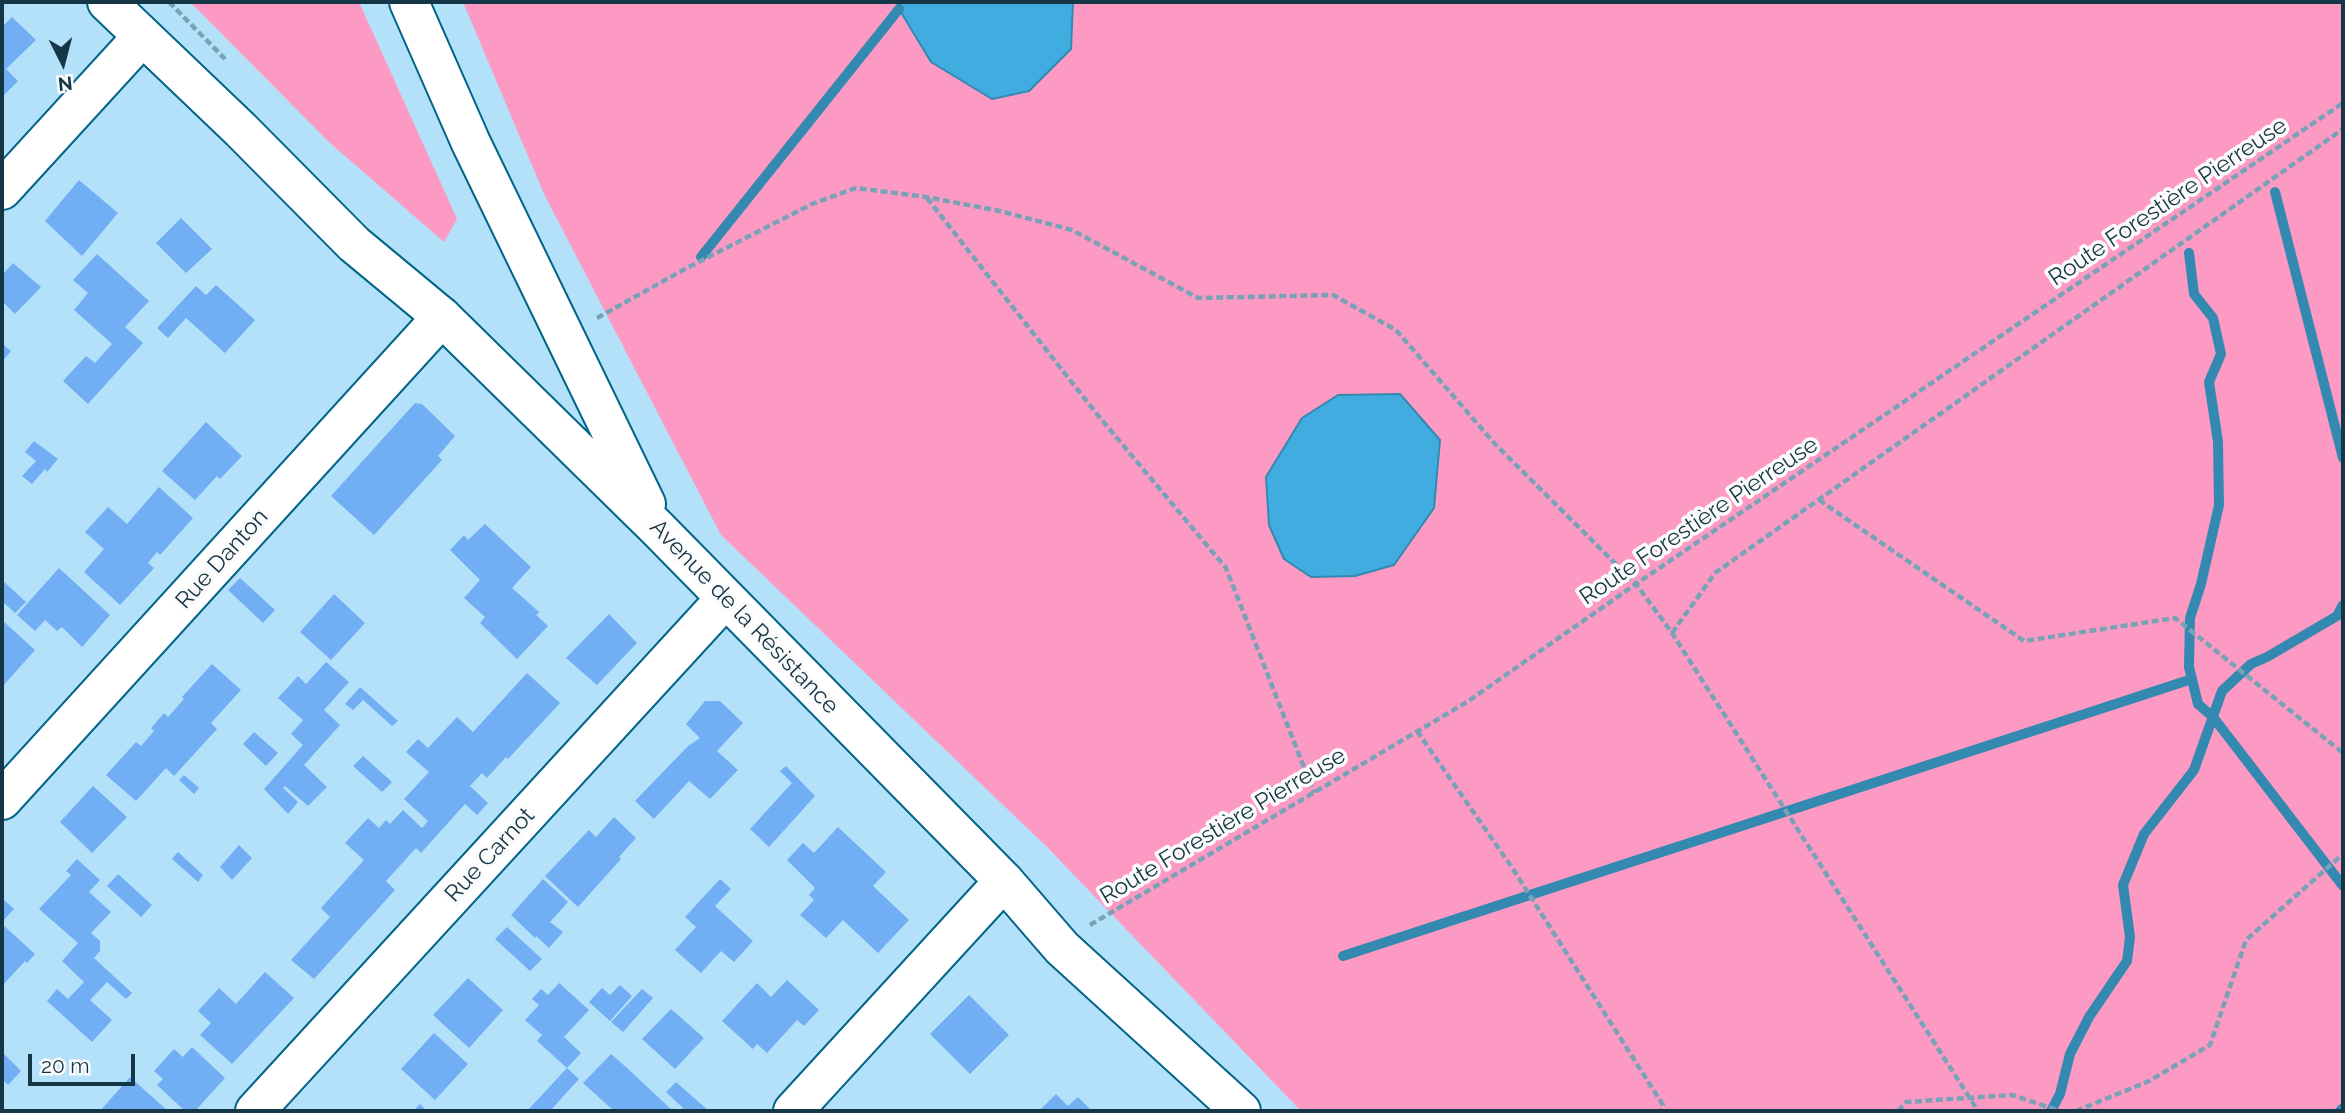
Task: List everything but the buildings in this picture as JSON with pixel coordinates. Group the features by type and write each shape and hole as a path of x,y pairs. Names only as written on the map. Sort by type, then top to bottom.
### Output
{"main road":[{"name":"Avenue de la Résistance","path":"107,2 241,130 354,244 442,317 657,528 1004,881 1062,948 1241,1111"},
{"path":"409,2 471,143 657,528"},
{"path":"2,190 142,37"},
{"name":"Rue Danton","path":"2,800 442,317"},
{"name":"Rue Carnot","path":"255,1111 725,598"},
{"path":"793,1111 1004,881"}],"path":[{"name":"Route Forestière Pierreuse","path":"1062,948 1084,928 1467,702 2343,103"},
{"path":"1672,633 1715,573 2343,129"},
{"path":"586,323 813,204 856,188 926,197 1000,211 1072,230 1198,298 1333,295 1396,330 1495,443 1636,584 1672,633 1978,1111"},
{"path":"926,197 1096,413 1226,568 1314,793"},
{"path":"1819,500 2024,642 2175,618 2343,753"},
{"path":"1417,731 1513,869 1663,1105 1670,1111"},
{"path":"2076,1111 2149,1081 2210,1045 2246,940 2343,854"},
{"path":"1898,1111 1906,1102 2012,1095 2060,1111"},
{"path":"1661,1111 1663,1105"}],"shaded area":[{"path":"190,2 359,2 457,219 444,242 330,143"},
{"path":"463,2 2343,2 2343,1111 1301,1111 1048,848 721,535 544,194"}],"water":[{"path":"897,2 1073,2 1071,49 1029,91 992,99 931,62"},
{"path":"1400,394 1440,440 1434,508 1394,565 1355,576 1311,577 1284,559 1269,525 1266,477 1302,418 1338,395"}],"waterway":[{"path":"701,257 899,9"},
{"path":"2275,192 2343,458"},
{"path":"2189,253 2194,294 2213,318 2221,354 2209,382 2218,442 2219,505 2201,584 2190,618 2189,667 2198,704 2213,717 2343,886"},
{"path":"2051,1111 2060,1094 2070,1054 2089,1017 2127,961 2130,937 2123,885 2144,834 2194,770 2222,691 2251,664 2337,616 2343,605"},
{"path":"1343,956 2192,679"},
{"path":"2340,1111 2343,1108"}]}
